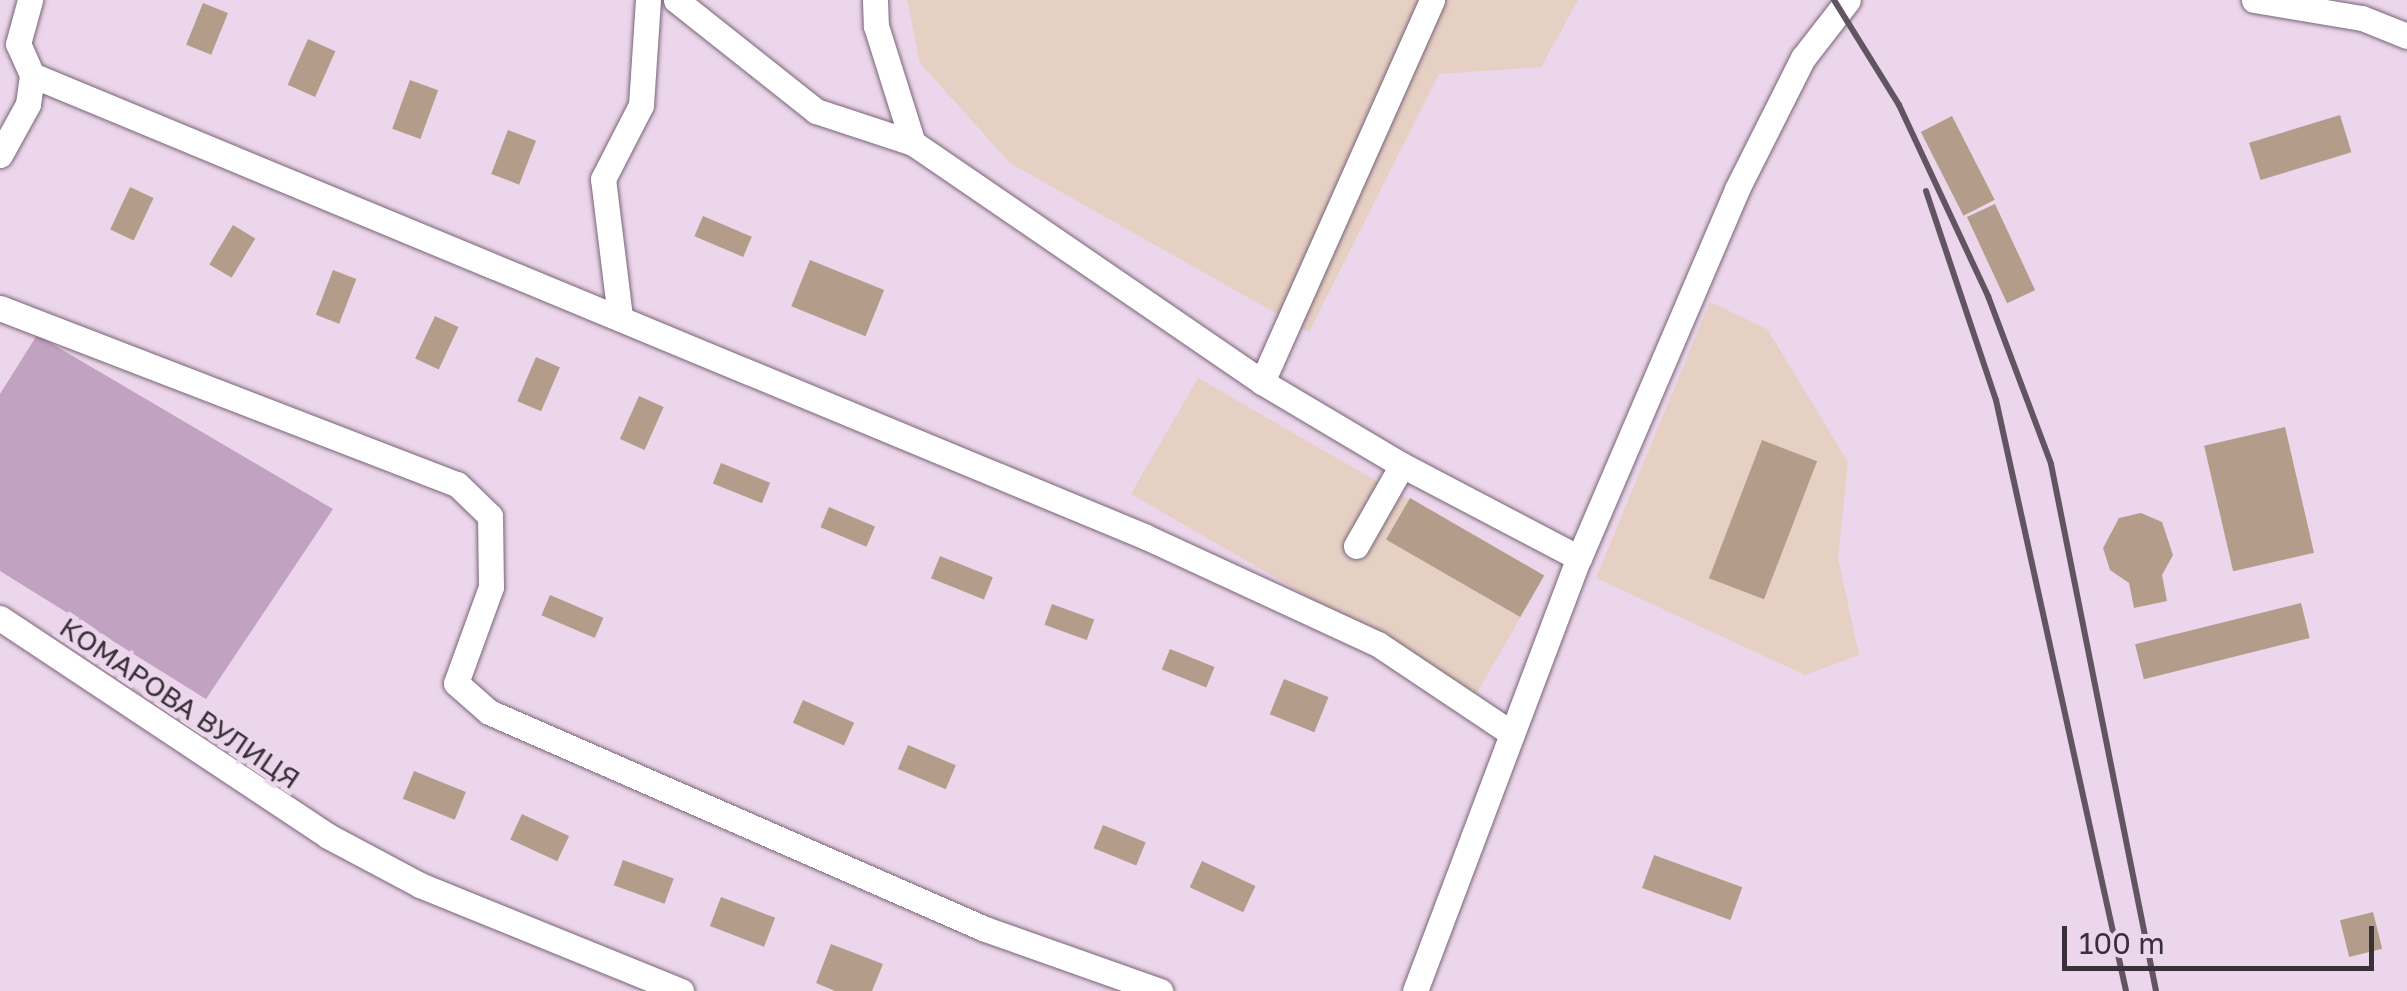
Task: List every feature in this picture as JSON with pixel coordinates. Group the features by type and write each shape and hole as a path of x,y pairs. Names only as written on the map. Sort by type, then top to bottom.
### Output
{"street":[{"path":"0,155 28,104 32,75 18,44 30,0"},
{"path":"620,317 603,179 641,105 648,0"},
{"path":"676,0 816,111 912,143 1262,382 1402,465 1580,558"},
{"path":"876,0 876,26 912,143"},
{"path":"1262,382 1432,0"},
{"path":"1415,991 1580,558 1737,190 1803,58 1848,0"},
{"path":"2254,0 2362,18 2407,36"},
{"path":"32,75 1146,537 1378,644 1511,733"},
{"path":"0,308 457,484 490,516 491,587 456,684 488,712 985,929 1160,991"},
{"path":"1356,546 1402,465"},
{"name":"КОМАРОВА ВУЛИЦЯ","path":"0,618 328,836 420,885 682,991"}],"shaded area":[{"path":"907,0 1578,0 1541,67 1439,74 1309,332 1010,163 920,63"},
{"path":"1710,302 1767,329 1848,462 1838,558 1859,655 1805,675 1596,578"},
{"path":"37,335 333,509 206,699 0,571 0,394"},
{"path":"1198,378 1544,578 1477,694 1131,494"}],"building":[{"path":"203,3 228,13 211,55 186,45"},
{"path":"308,39 335,51 315,97 288,85"},
{"path":"410,80 438,90 420,139 392,129"},
{"path":"2340,115 2351,152 2261,180 2249,143"},
{"path":"1952,116 1995,200 1963,216 1921,132"},
{"path":"508,130 536,141 519,185 491,174"},
{"path":"130,187 154,198 134,241 110,230"},
{"path":"1995,204 2035,290 2007,303 1967,217"},
{"path":"703,216 752,237 743,257 694,236"},
{"path":"233,225 255,238 232,278 209,264"},
{"path":"810,260 884,290 865,336 791,306"},
{"path":"333,270 356,279 339,324 316,315"},
{"path":"435,316 459,327 439,370 415,359"},
{"path":"536,357 560,367 541,411 517,401"},
{"path":"639,396 664,407 645,450 620,439"},
{"path":"2285,427 2314,553 2233,571 2204,446"},
{"path":"1762,440 1817,461 1764,599 1709,578"},
{"path":"721,463 770,483 762,503 713,483"},
{"path":"1410,498 1544,576 1520,617 1386,540"},
{"path":"829,507 875,527 866,547 820,527"},
{"path":"2141,513 2162,522 2173,555 2162,575 2167,601 2134,608 2129,583 2110,570 2103,548 2119,518"},
{"path":"940,556 993,577 984,600 931,578"},
{"path":"550,595 603,618 595,638 541,615"},
{"path":"2301,603 2310,638 2144,679 2135,644"},
{"path":"1052,604 1094,619 1087,640 1044,625"},
{"path":"1170,649 1215,667 1206,687 1162,669"},
{"path":"1284,679 1329,697 1314,732 1270,714"},
{"path":"803,700 854,723 844,746 793,723"},
{"path":"908,745 956,765 946,789 898,769"},
{"path":"414,771 466,792 455,820 403,799"},
{"path":"522,814 569,836 557,861 510,839"},
{"path":"1103,825 1146,842 1136,865 1094,848"},
{"path":"1654,855 1742,887 1730,920 1642,888"},
{"path":"623,860 674,878 665,904 614,885"},
{"path":"1202,861 1255,886 1243,912 1190,887"},
{"path":"721,897 775,918 764,947 710,926"},
{"path":"2373,912 2382,949 2349,957 2340,920"},
{"path":"831,944 883,964 872,991 835,991 816,983"}],"railway":[{"path":"1834,0 1899,105 1988,296 2051,464 2156,991"},
{"path":"1926,191 1996,400 2126,991"}]}
